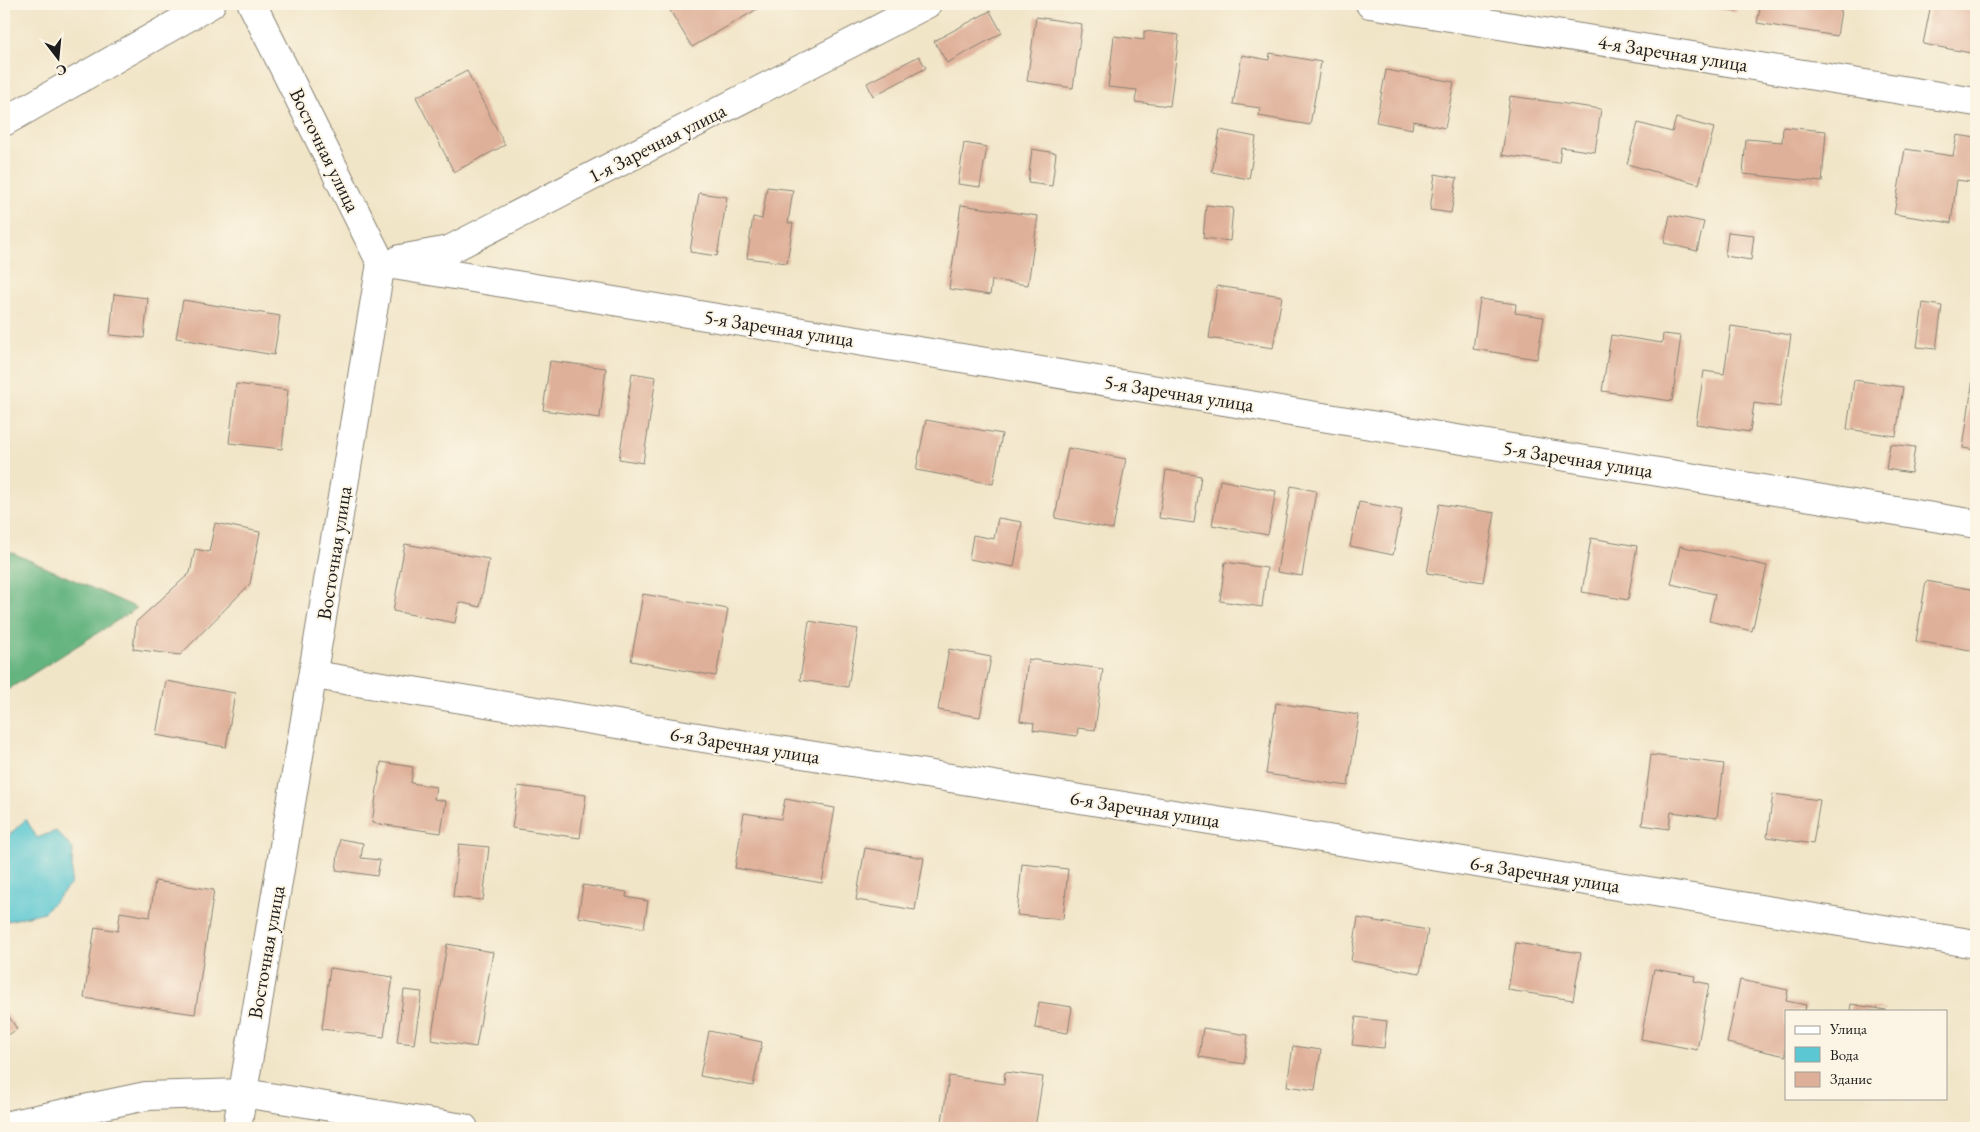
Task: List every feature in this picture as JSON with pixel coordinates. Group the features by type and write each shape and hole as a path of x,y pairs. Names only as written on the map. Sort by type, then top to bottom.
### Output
{"street":[{"path":"4,122 211,4"},
{"name":"Восточная улица","path":"237,1128 314,675 381,263 252,4"},
{"name":"1-я Заречная улица","path":"381,263 449,250 927,4"},
{"name":"4-я Заречная улица","path":"1370,4 1976,102"},
{"name":"5-я Заречная улица","path":"381,263 1976,524"},
{"name":"6-я Заречная улица","path":"314,675 1976,944"},
{"path":"4,1126 146,1096 242,1093 464,1128"}],"green space":[{"path":"4,549 137,608 4,692"}],"water":[{"path":"26,819 37,838 56,831 73,849 71,884 44,912 8,921 4,917 4,840"}],"building":[{"path":"666,4 766,4 692,47"},
{"path":"1694,4 1737,4 1736,12"},
{"path":"1761,4 1842,4 1837,36 1757,23"},
{"path":"1931,4 1976,4 1976,54 1923,44"},
{"path":"990,11 1002,33 947,63 934,41"},
{"path":"1036,17 1082,24 1073,88 1027,81"},
{"path":"1144,31 1179,35 1170,106 1135,102 1137,90 1108,87 1114,36 1144,40"},
{"path":"1270,53 1321,62 1310,125 1259,116 1260,108 1233,104 1242,55 1269,60"},
{"path":"919,56 926,68 873,96 867,83"},
{"path":"1386,70 1454,82 1445,128 1413,121 1412,129 1376,122"},
{"path":"467,71 505,145 454,172 416,97"},
{"path":"1510,96 1601,109 1595,152 1561,147 1559,163 1502,155"},
{"path":"1676,118 1714,128 1699,184 1627,164 1638,123 1672,132"},
{"path":"1783,127 1826,131 1822,182 1743,174 1746,139 1782,142"},
{"path":"1220,130 1256,137 1249,179 1212,172"},
{"path":"1957,135 1976,138 1976,151 1971,182 1957,180 1951,223 1894,214 1905,149 1953,156"},
{"path":"964,143 987,147 980,187 958,184"},
{"path":"1032,149 1056,153 1052,186 1028,183"},
{"path":"1435,174 1457,178 1451,213 1430,210"},
{"path":"767,187 793,190 788,223 793,223 787,263 747,258 753,217 762,219"},
{"path":"699,193 727,197 717,256 690,252"},
{"path":"961,205 1038,216 1028,285 992,280 990,295 949,289"},
{"path":"1206,205 1233,208 1230,241 1203,238"},
{"path":"1670,215 1704,222 1697,251 1664,243"},
{"path":"1728,232 1754,235 1751,260 1725,256"},
{"path":"1217,286 1282,296 1273,348 1209,338"},
{"path":"114,294 148,298 144,338 110,335"},
{"path":"1480,299 1516,304 1515,313 1544,317 1537,359 1473,349"},
{"path":"183,300 280,316 274,355 176,338"},
{"path":"1923,303 1942,306 1936,349 1917,347"},
{"path":"1731,326 1791,335 1780,407 1754,403 1750,432 1696,424 1704,371 1724,374"},
{"path":"1663,334 1681,336 1672,401 1602,391 1611,335 1662,343"},
{"path":"550,361 606,368 600,418 543,410"},
{"path":"1976,365 1976,450 1963,448"},
{"path":"632,373 656,377 643,463 619,459"},
{"path":"1854,380 1903,387 1896,436 1847,429"},
{"path":"236,384 288,390 282,449 229,443"},
{"path":"926,420 1002,434 993,484 916,470"},
{"path":"1890,444 1915,447 1911,473 1886,469"},
{"path":"1068,448 1126,459 1113,529 1055,518"},
{"path":"1166,470 1201,476 1194,523 1159,518"},
{"path":"1220,480 1276,491 1268,535 1212,525"},
{"path":"1291,486 1316,491 1302,576 1277,572"},
{"path":"1359,502 1402,510 1393,555 1350,546"},
{"path":"1439,504 1495,513 1483,582 1427,573"},
{"path":"998,518 1022,522 1014,567 969,559 973,535 994,539"},
{"path":"215,523 260,532 250,584 180,655 133,649 136,622 190,573 195,549 209,552"},
{"path":"1591,538 1637,546 1628,600 1582,592"},
{"path":"405,544 489,559 480,607 459,602 455,623 393,611"},
{"path":"1680,546 1767,566 1752,631 1709,621 1715,594 1671,584"},
{"path":"1225,562 1267,568 1262,607 1220,601"},
{"path":"1926,581 1976,590 1976,651 1916,641"},
{"path":"643,594 728,609 716,676 631,661"},
{"path":"809,621 858,629 848,687 800,680"},
{"path":"949,649 991,657 980,717 938,710"},
{"path":"1028,659 1103,669 1095,730 1078,728 1077,736 1033,730 1034,723 1020,721"},
{"path":"166,681 235,693 226,747 156,735"},
{"path":"1276,703 1359,715 1348,786 1266,774"},
{"path":"1651,755 1724,764 1717,818 1671,812 1669,829 1642,825"},
{"path":"381,762 413,767 411,783 436,787 434,799 446,801 441,833 372,823"},
{"path":"518,786 586,795 580,838 512,828"},
{"path":"1773,794 1820,800 1813,844 1767,837"},
{"path":"785,799 835,808 822,883 735,868 744,813 781,819"},
{"path":"340,839 363,843 361,858 380,860 377,876 336,870"},
{"path":"459,844 489,847 483,900 453,897"},
{"path":"865,848 924,858 915,910 856,900"},
{"path":"1022,864 1068,869 1063,919 1017,915"},
{"path":"155,881 214,890 195,1014 84,998 95,927 118,931 120,912 150,917"},
{"path":"583,885 627,892 626,897 648,901 644,928 578,917"},
{"path":"1358,918 1428,930 1420,973 1351,961"},
{"path":"1516,943 1581,953 1573,1000 1508,990"},
{"path":"447,944 493,952 476,1047 431,1040"},
{"path":"330,968 393,977 384,1037 322,1029"},
{"path":"1654,969 1695,976 1694,981 1709,984 1697,1050 1641,1039"},
{"path":"1740,980 1788,990 1786,1001 1806,1005 1805,1010 1785,1010 1785,1056 1727,1043"},
{"path":"404,990 422,992 414,1044 397,1042"},
{"path":"1039,1002 1072,1007 1068,1033 1035,1028"},
{"path":"1851,1004 1886,1010 1850,1010"},
{"path":"4,1009 17,1029 4,1038"},
{"path":"1356,1017 1387,1021 1384,1048 1352,1045"},
{"path":"1203,1028 1248,1035 1244,1064 1199,1057"},
{"path":"709,1031 762,1042 753,1086 700,1076"},
{"path":"1293,1046 1321,1050 1315,1090 1287,1086"},
{"path":"1005,1072 1043,1077 1035,1128 941,1128 949,1076 1004,1084"}]}
